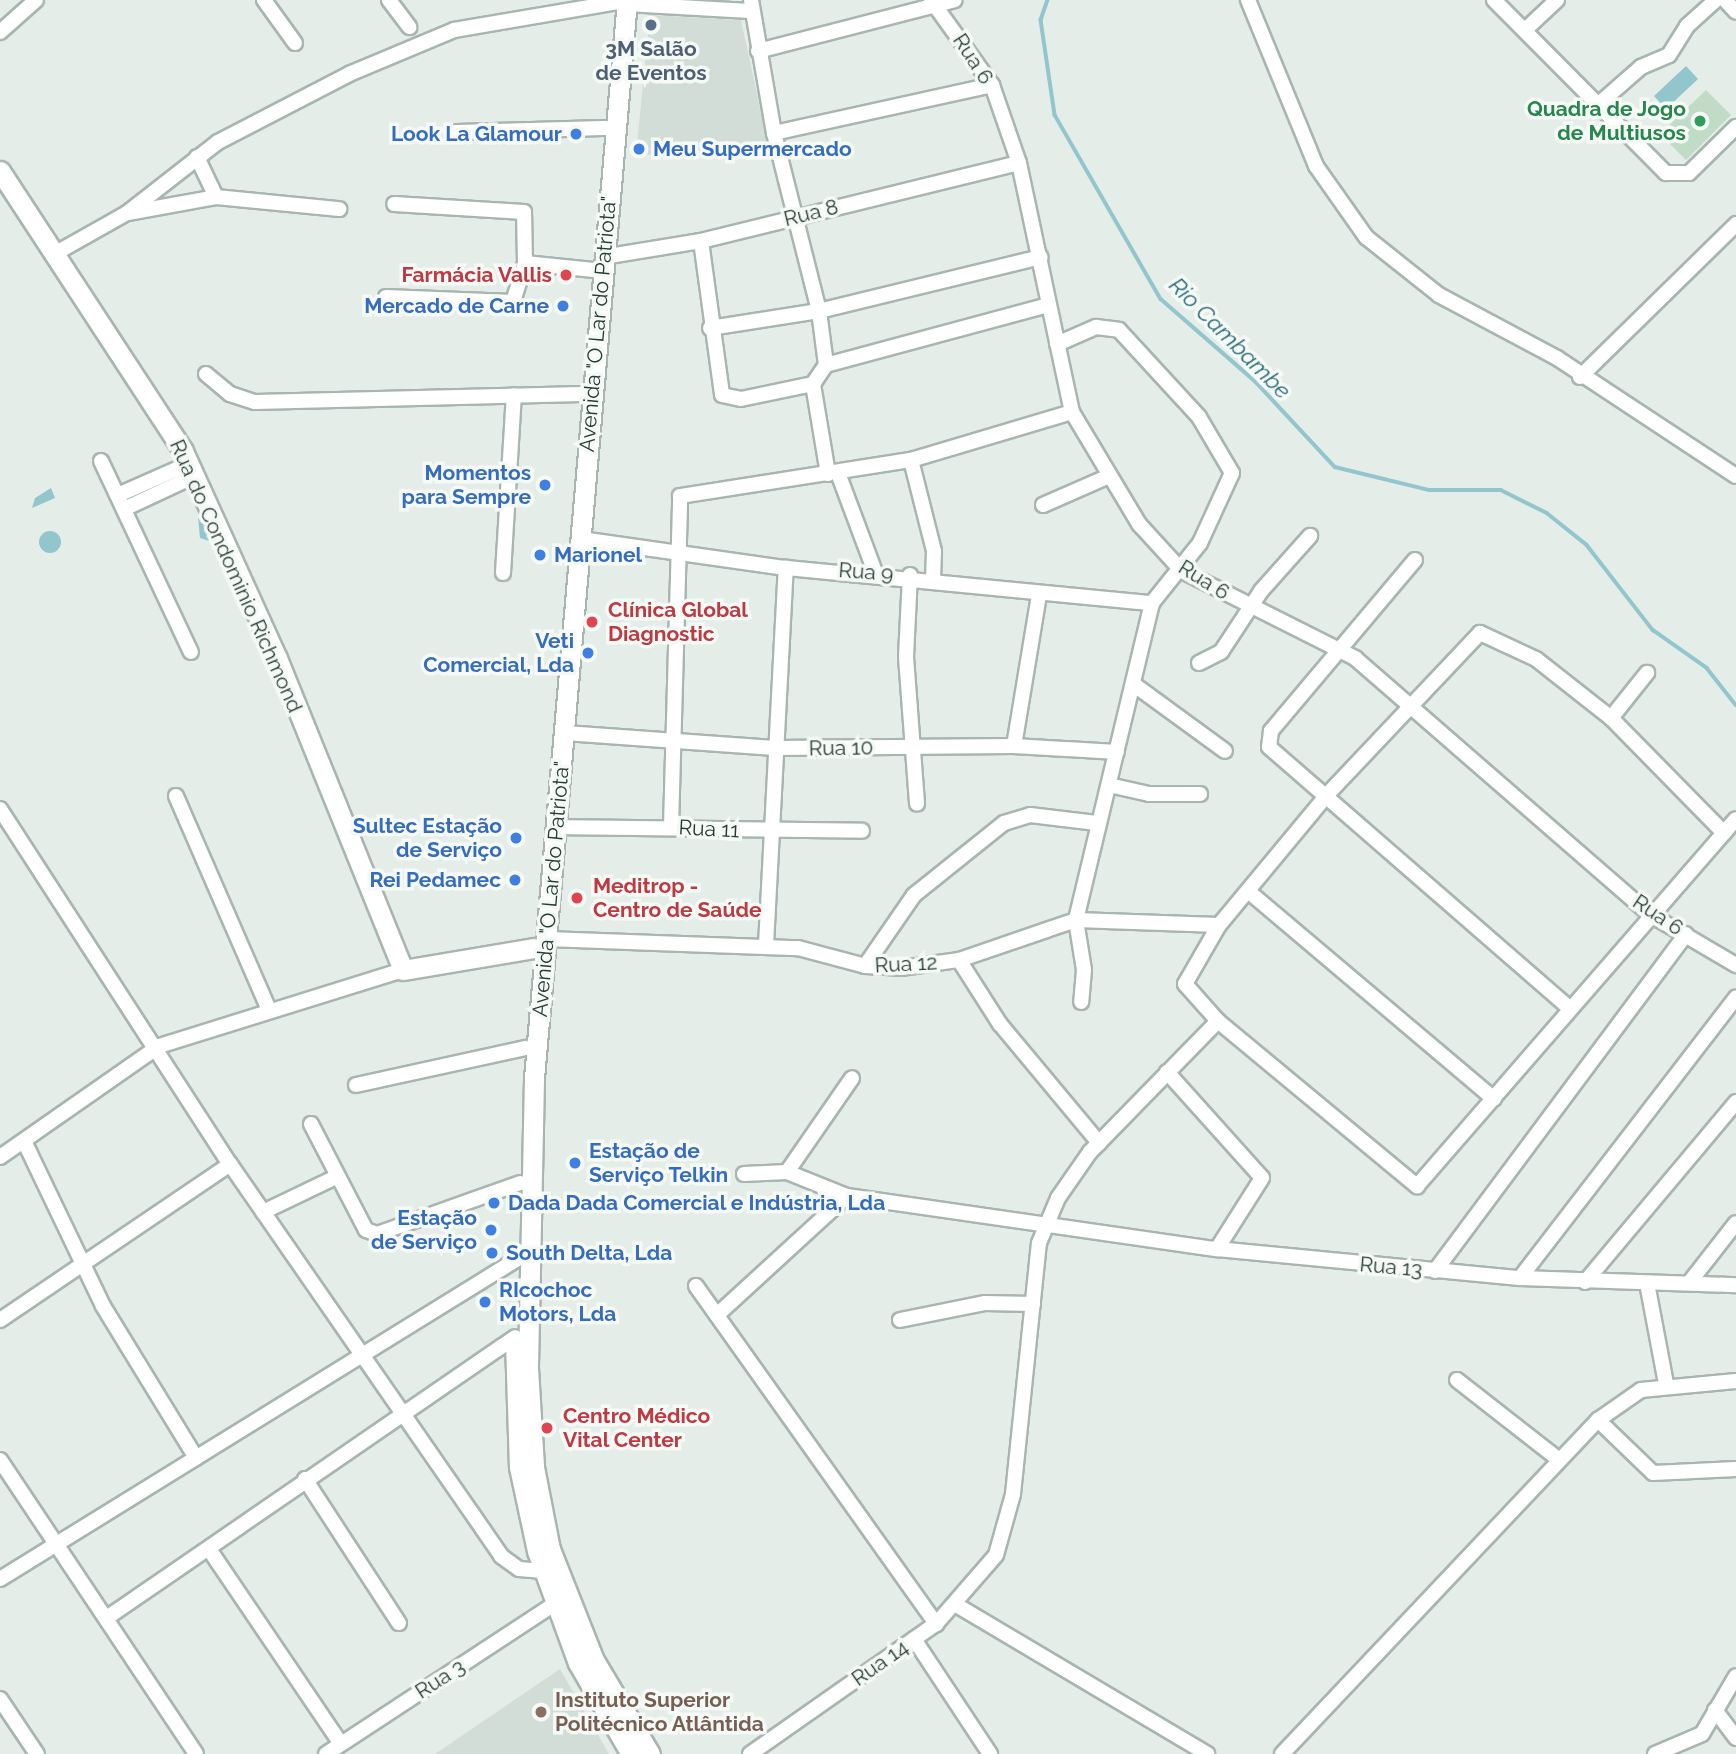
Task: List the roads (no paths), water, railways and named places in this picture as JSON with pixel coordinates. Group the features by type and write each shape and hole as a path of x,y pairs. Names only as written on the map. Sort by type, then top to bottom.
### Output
{"main road":[{"name":"Avenida \"O Lar do Patriota\"","path":"622,1 606,128 581,539 565,733 556,827 526,1048 516,1260 516,1337 519,1467 543,1572 578,1663 631,1754"},
{"name":"Avenida \"O Lar do Patriota\"","path":"622,1 598,264 582,394 541,943 528,1222 534,1467 550,1549 575,1619 650,1754"},
{"name":"Rua do Condominio Richmond","path":"0,171 159,409 403,970"},
{"path":"403,970 541,943"}],"street":[{"path":"0,32 36,0"},
{"path":"264,0 295,43"},
{"path":"389,0 409,27"},
{"path":"758,51 956,0"},
{"path":"1248,0 1316,166 1355,225 1439,295 1546,351 1580,377 1736,476"},
{"path":"1494,0 1672,176 1689,173 1735,130"},
{"path":"1525,30 1557,0"},
{"path":"1600,103 1640,67 1669,55 1687,26 1716,0"},
{"path":"1726,0 1736,12"},
{"path":"56,253 127,213 197,158 283,104 454,30 622,1 751,6 774,133 793,217 819,311 826,365"},
{"name":"Rua 6","path":"934,4 992,85 1019,163 1072,412 1139,524 1182,570 1338,649 1411,706 1651,915 1736,965"},
{"path":"774,133 992,85"},
{"path":"455,132 606,128"},
{"path":"197,158 216,197"},
{"name":"Rua 8","path":"525,262 598,264 1019,163"},
{"path":"127,213 216,197 339,209"},
{"path":"386,297 513,302 525,262 524,212 394,204"},
{"path":"1580,377 1736,223"},
{"path":"701,241 719,390 727,398 813,384 826,365 1048,305"},
{"path":"710,328 819,311 1041,257"},
{"path":"1057,344 1096,327 1119,330 1199,417 1231,466 1227,492 1182,570 1152,603 1136,686 1097,822 1076,920 1084,970 1081,1002"},
{"path":"206,374 230,394 255,402 582,394"},
{"path":"813,384 833,473 875,572"},
{"path":"503,573 514,395"},
{"path":"671,827 680,551 678,500 684,492 911,460 1072,412"},
{"path":"911,460 934,551 933,580"},
{"path":"101,461 191,652"},
{"path":"1043,505 1109,476"},
{"path":"118,495 188,478"},
{"path":"124,509 188,478"},
{"path":"1199,663 1221,652 1310,536"},
{"name":"Rua 9","path":"581,539 786,568 910,575 1040,595 1152,603"},
{"path":"1415,560 1338,649 1268,740 1568,1007"},
{"path":"766,945 774,748 786,568"},
{"path":"910,575 909,746 917,804"},
{"path":"1014,746 1040,595"},
{"path":"1724,833 1611,718 1536,659 1480,633 1327,795 1219,925 1185,984 1218,1021 1409,1184 1425,1180 1568,1007 1651,915 1724,833 1736,819"},
{"path":"1611,718 1647,673"},
{"path":"1136,686 1225,751"},
{"name":"Rua 10","path":"565,733 774,748 1014,746 1117,752"},
{"path":"1109,785 1149,794 1199,794"},
{"path":"176,796 268,1008"},
{"path":"0,809 159,1046 230,1164 501,1556 519,1569 543,1572"},
{"path":"865,966 914,895 1004,824 1030,815 1097,822"},
{"name":"Rua 11","path":"556,827 671,827 770,832 862,831"},
{"path":"1248,891 1494,1098"},
{"name":"Rua 12","path":"541,943 766,945 865,966 959,960 1076,920 1219,925"},
{"path":"1435,1271 1686,934"},
{"path":"959,960 1016,1045 1099,1143"},
{"path":"0,1157 159,1046 268,1008 403,970"},
{"path":"1520,1278 1736,998"},
{"path":"900,1320 985,1303 1033,1304 1039,1243 1072,1174 1218,1021"},
{"path":"356,1085 526,1048"},
{"path":"1167,1072 1262,1178 1217,1250"},
{"path":"744,1174 787,1172 852,1078"},
{"path":"1585,1282 1736,1102"},
{"path":"311,1124 336,1177 366,1230 377,1234 520,1182"},
{"path":"24,1141 84,1265 196,1458"},
{"path":"0,1320 230,1164"},
{"name":"Rua 13","path":"787,1172 847,1196 1217,1250 1520,1278 1736,1285"},
{"path":"263,1212 336,1177"},
{"path":"717,1315 847,1196"},
{"path":"1689,1283 1736,1223"},
{"path":"0,1579 516,1260"},
{"path":"1647,1283 1666,1384"},
{"path":"696,1286 936,1624"},
{"name":"Rua 14","path":"750,1754 936,1624 958,1605 996,1555 1013,1494 1033,1304"},
{"path":"108,1617 209,1549 402,1411 516,1337"},
{"path":"1457,1380 1557,1458"},
{"path":"1282,1754 1557,1458 1598,1420 1641,1390 1666,1384 1736,1381"},
{"path":"1598,1420 1653,1474 1736,1469"},
{"path":"0,1460 108,1617 196,1754"},
{"path":"305,1479 399,1623"},
{"path":"209,1549 341,1744"},
{"name":"Rua 3","path":"326,1754 554,1604"},
{"path":"958,1605 1207,1754"},
{"path":"914,1639 990,1754"},
{"path":"1655,1754 1702,1734 1736,1676"},
{"path":"0,1699 37,1754"},
{"path":"1715,1710 1736,1738"}],"water":[{"path":"1686,66 1698,79 1666,109 1654,96"},
{"path":"51,488 55,498 32,508 35,498"},
{"path":"198,517 212,537 209,541 200,538"},
{"path":"50,531 58,534 61,542 58,550 50,553 42,550 39,542 42,534"}],"waterway":[{"name":"Rio Cambambe","path":"1048,0 1041,20 1055,115 1161,299 1254,380 1335,467 1429,490 1501,490 1547,513 1587,545 1653,630 1707,668 1736,705"}],"place":[{"name":"3M Salão de Eventos","path":"651,25"},
{"name":"Quadra de Jogo de Multiusos","path":"1700,121"},
{"name":"Look La Glamour","path":"576,134"},
{"name":"Meu Supermercado","path":"639,149"},
{"name":"Farmácia Vallis","path":"566,275"},
{"name":"Mercado de Carne","path":"563,306"},
{"name":"Momentos para Sempre","path":"545,485"},
{"name":"Marionel","path":"540,555"},
{"name":"Clínica Global Diagnostic","path":"592,622"},
{"name":"Veti Comercial, Lda","path":"588,653"},
{"name":"Sultec Estação de Serviço","path":"516,838"},
{"name":"Rei Pedamec","path":"515,880"},
{"name":"Meditrop - Centro de Saúde","path":"577,898"},
{"name":"Estação de Serviço Telkin","path":"575,1163"},
{"name":"Dada Dada Comercial e Indústria, Lda","path":"494,1203"},
{"name":"Estação de Serviço","path":"491,1230"},
{"name":"South Delta, Lda","path":"492,1253"},
{"name":"RIcochoc Motors, Lda","path":"485,1302"},
{"name":"Centro Médico Vital Center","path":"547,1428"},
{"name":"Instituto Superior Politécnico Atlântida","path":"541,1712"}]}
